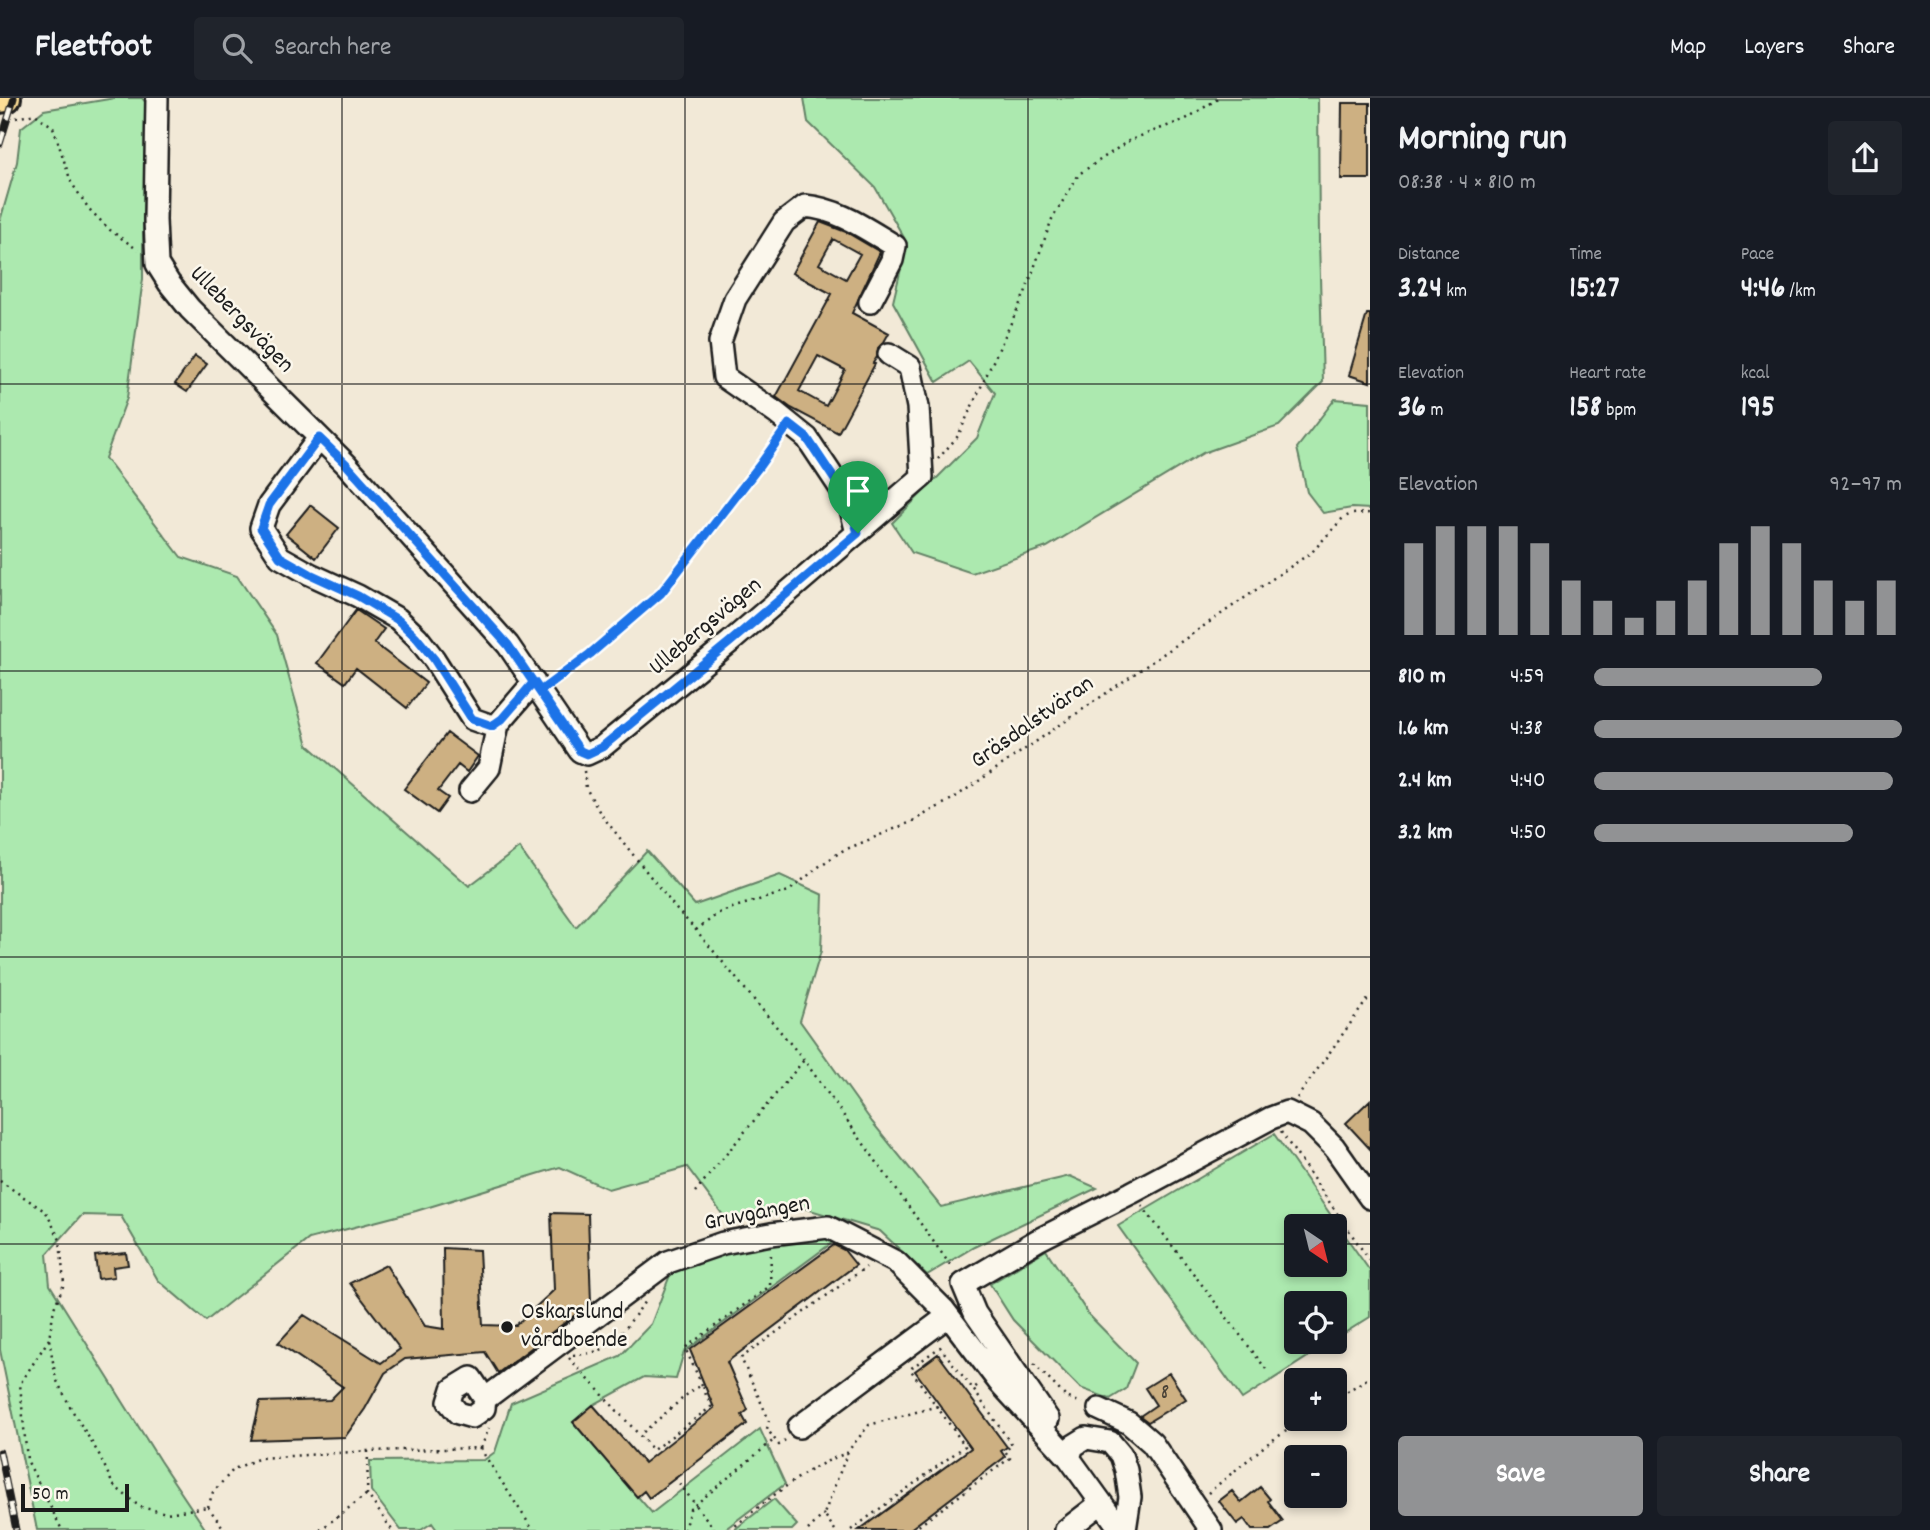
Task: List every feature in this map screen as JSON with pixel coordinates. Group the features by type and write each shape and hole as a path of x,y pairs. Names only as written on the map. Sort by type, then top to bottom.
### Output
{"street":[{"name":"Ullebergsvägen","path":"157,98 157,264 169,283 190,309 346,464 499,635 580,751 587,754 602,747 730,642 922,477"},
{"path":"858,533 849,501 807,438 724,377 720,342 735,299 785,222 805,206 820,207 839,214 895,246 892,260 870,302"},
{"path":"889,354 910,367 918,407 922,477"},
{"path":"319,438 269,505 261,528 280,557 358,596 398,620 434,659 472,719 492,726 498,724 537,687"},
{"path":"470,792 489,768 498,724"},
{"path":"1069,1458 1054,1427 975,1314 963,1284 1038,1240 1279,1115 1311,1124 1334,1147 1370,1198"},
{"name":"Gruvgången","path":"485,1399 668,1262 723,1243 828,1227 896,1262 948,1316 992,1373 1069,1458 1123,1530"},
{"path":"799,1427 948,1316"},
{"path":"1099,1409 1129,1423 1152,1443 1211,1530"},
{"path":"1069,1458 1073,1446 1086,1438 1110,1442 1121,1455 1130,1497 1123,1530"},
{"path":"1066,1530 1101,1503"}],"path":[{"path":"922,477 958,436 1024,293 1052,219 1079,174 1130,140 1186,119 1219,98"},
{"path":"5,106 35,114 53,127 71,182 89,209 110,230 157,264"},
{"path":"537,687 590,654 661,593 789,424"},
{"name":"Gräsdalstväran","path":"696,930 719,913 789,891 842,851 911,822 975,785 1298,563 1325,540 1350,513 1370,513"},
{"path":"587,754 584,776 591,799 677,910 804,1060 963,1284"},
{"path":"1370,996 1279,1115 1370,1261"},
{"path":"695,1192 804,1060"},
{"path":"0,1181 46,1213 60,1240 64,1284 54,1308 49,1339 56,1379 100,1456 113,1485 140,1507 167,1513 208,1507"},
{"path":"1131,1193 1266,1369"},
{"path":"645,1278 647,1292 643,1304 615,1342 592,1354 567,1355 654,1452 711,1407 685,1348 769,1286 771,1234"},
{"path":"799,1427 779,1445 767,1429 769,1420 741,1358 882,1255"},
{"path":"49,1339 20,1384 27,1460 62,1530"},
{"path":"851,1530 965,1446 910,1370 940,1348 1012,1445 1005,1451 1010,1458 913,1530"},
{"path":"973,1390 992,1373"},
{"path":"1347,1391 1370,1377"},
{"path":"640,1435 702,1385"},
{"path":"808,1530 824,1514 847,1454 869,1425 937,1406"},
{"path":"1195,1504 1286,1431"},
{"path":"684,1530 690,1508 775,1439"},
{"path":"208,1507 213,1492 234,1469 260,1458 368,1451 481,1448 533,1530"},
{"path":"368,1451 368,1494 392,1530"},
{"path":"730,1530 793,1480 831,1459 847,1454"},
{"path":"675,1478 715,1530"},
{"path":"320,1530 368,1494"},
{"path":"208,1507 225,1530"},
{"path":"824,1514 835,1530"}],"green space":[{"path":"115,98 142,98 149,107 143,215 143,279 127,398 105,458 181,557 237,576 277,635 308,745 469,886 519,848 576,927 647,851 695,905 780,875 823,895 821,951 800,1021 872,1122 941,1207 1070,1176 1097,1188 974,1247 927,1275 880,1231 797,1206 729,1223 687,1167 608,1189 560,1167 416,1211 309,1239 206,1321 158,1280 121,1216 82,1215 47,1254 50,1285 206,1530 37,1530 0,1350 0,221 17,162 21,128 44,110"},
{"path":"804,98 1318,98 1323,382 1279,426 1203,453 1047,547 972,573 912,553 892,523 977,438 995,393 969,361 937,382 893,302 907,243 875,187 808,122"},
{"path":"1335,399 1370,402 1370,509 1352,508 1323,513 1307,492 1297,448"},
{"path":"1274,1134 1330,1214 1284,1214 1284,1278 1348,1278 1348,1240 1370,1271 1370,1317 1347,1331 1347,1291 1284,1291 1284,1354 1312,1354 1290,1368 1284,1368 1284,1372 1242,1399 1118,1226"},
{"path":"824,1232 833,1242 684,1352 676,1379 644,1377 593,1405 573,1422 652,1513 760,1429 785,1484 724,1530 437,1530 432,1523 421,1530 401,1530 371,1491 370,1461 484,1460 495,1452 511,1403 620,1356 651,1324 672,1270 719,1250"},
{"path":"1046,1250 1089,1315 1136,1363 1126,1389 1110,1399 1080,1388 1013,1320 990,1284"},
{"path":"774,1499 797,1525 792,1530 734,1530"}],"building":[{"path":"1342,103 1370,103 1370,179 1341,179"},
{"path":"820,222 846,232 880,252 852,313 889,333 878,348 873,363 875,364 838,433 776,397 832,294 792,273","holes":["833,239 860,254 846,279 819,264","818,356 845,370 826,406 799,391"]},
{"path":"1367,314 1370,314 1370,382 1349,375"},
{"path":"195,356 207,364 187,392 175,384"},
{"path":"310,505 339,528 316,558 286,534"},
{"path":"356,610 384,629 374,643 426,683 407,708 356,668 345,683 317,663"},
{"path":"447,733 478,756 467,772 458,765 438,791 448,798 437,813 404,789"},
{"path":"1370,1100 1370,1149 1346,1123"},
{"name":"Oskarslund vårdboende","path":"551,1213 588,1214 591,1303 498,1373 485,1352 405,1359 385,1373 365,1409 345,1437 251,1440 260,1402 330,1400 343,1387 278,1343 304,1315 381,1363 400,1349 350,1283 386,1265 425,1326 444,1329 443,1248 479,1250 483,1325 515,1326 554,1290"},
{"path":"834,1245 844,1250 856,1265 727,1362 748,1410 742,1415 747,1424 649,1498 644,1491 637,1497 573,1422 593,1405 644,1463 714,1408 690,1350"},
{"path":"126,1253 128,1265 113,1267 114,1277 98,1279 95,1256"},
{"path":"938,1354 1007,1447 1001,1451 1005,1457 909,1530 859,1530 971,1448 915,1371"},
{"path":"1169,1373 1186,1399 1148,1422 1140,1416 1156,1405 1145,1388"},
{"path":"1260,1487 1283,1521 1270,1530 1252,1530 1244,1519 1237,1524 1219,1501 1232,1491 1241,1502"}],"railway":[{"path":"0,144 14,98"},
{"path":"0,1452 16,1530"}],"place":[{"name":"Oskarslund vårdboende","path":"507,1327"}],"route":[{"path":"858,533 602,747 587,754 580,751 553,709 540,691 534,682 508,645 346,464 319,438 269,505 261,528 280,557 358,596 398,620 434,659 472,719 492,726 498,724 534,682 540,691 590,654 661,593 789,424 807,438 849,501 858,533"}]}
